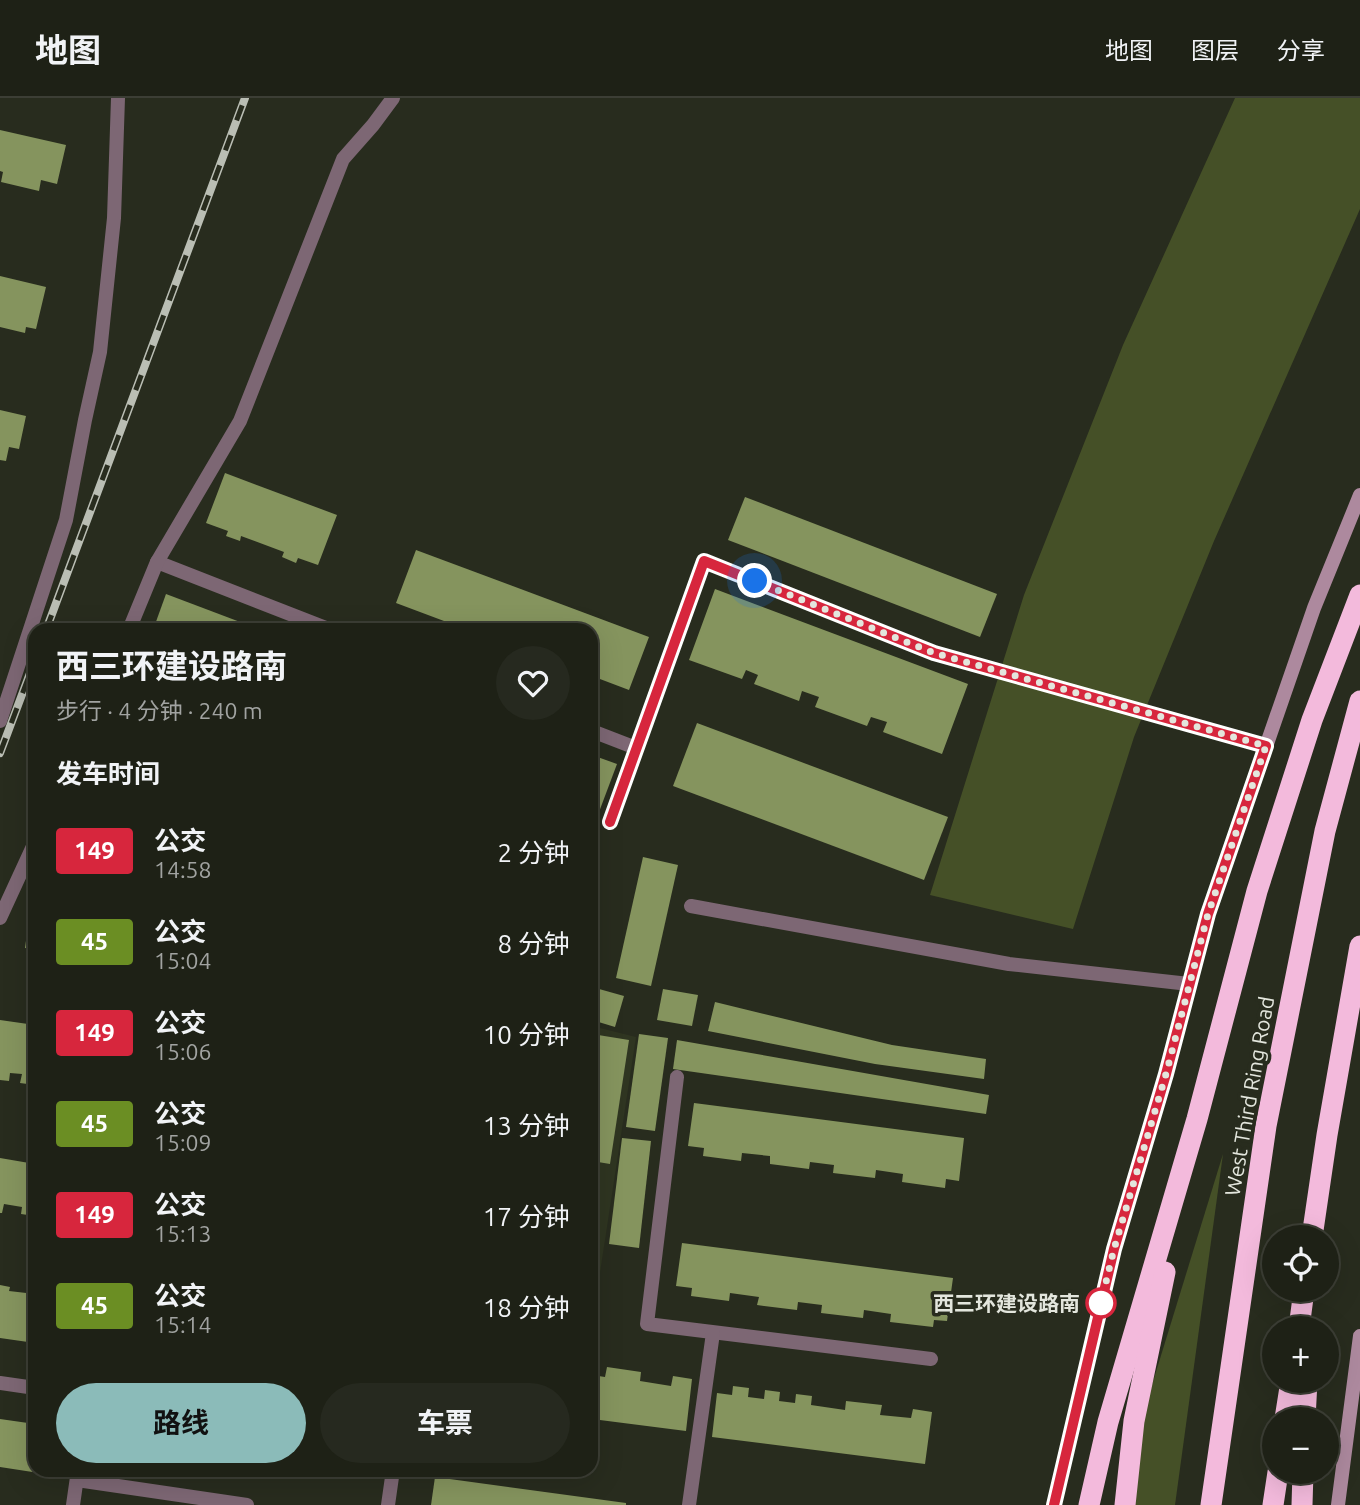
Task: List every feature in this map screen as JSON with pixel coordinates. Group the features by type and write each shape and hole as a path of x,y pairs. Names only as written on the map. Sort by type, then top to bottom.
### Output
{"highway":[{"path":"1088,1505 1108,1422 1197,1119 1257,891 1312,720 1360,595"},
{"name":"West Third Ring Road","path":"1211,1505 1266,1126 1325,831 1360,701"},
{"path":"1314,1225 1360,946"},
{"path":"1125,1505 1134,1421 1197,1119"},
{"path":"1273,1505 1276,1484"},
{"path":"1302,1505 1303,1484"}],"street":[{"path":"32,623 66,520 100,352 114,218 118,98"},
{"path":"132,623 156,562 240,421 343,159 393,98"},
{"path":"1054,1505 1114,1249 1166,1074 1208,914 1314,608 1360,495"},
{"path":"610,822 704,561 934,653 1266,746"},
{"path":"156,562 313,623"},
{"path":"0,721 28,636"},
{"path":"598,733 636,748"},
{"path":"0,918 28,857"},
{"path":"691,906 1010,964 1189,984"},
{"path":"677,1077 647,1324 931,1359"},
{"path":"689,1505 713,1333"},
{"path":"1338,1505 1360,1336"},
{"path":"0,1383 28,1387"},
{"path":"73,1505 77,1477"},
{"path":"88,1477 247,1505"},
{"path":"388,1505 392,1477"}],"shaded area":[{"path":"598,1028 636,1037 598,1286"}],"green space":[{"path":"1235,98 1360,98 1360,209 1214,541 1134,737 1073,929 930,895 1024,595 1123,345"},
{"path":"1223,1154 1175,1505 1115,1505"}],"building":[{"path":"0,130 66,145 57,184 41,180 39,191 1,182 3,172 0,171"},
{"path":"0,276 46,287 36,329 26,327 25,333 0,327"},
{"path":"0,410 26,416 19,449 9,447 6,461 0,460"},
{"path":"225,473 337,515 318,565 298,558 296,563 282,557 284,552 241,536 240,541 226,536 228,531 206,523"},
{"path":"745,497 997,594 980,637 728,540"},
{"path":"416,550 649,637 629,690 598,678 598,623 449,623 396,603"},
{"path":"715,589 968,684 942,754 883,732 887,722 871,717 867,726 815,707 819,697 802,691 799,701 754,684 758,675 746,670 742,679 689,660"},
{"path":"166,594 243,623 156,623"},
{"path":"697,723 948,817 924,880 673,786"},
{"path":"598,757 617,764 598,815"},
{"path":"643,857 678,865 651,986 616,978"},
{"path":"28,927 28,948 25,948"},
{"path":"598,989 624,996 615,1027 598,1022"},
{"path":"663,989 698,995 692,1026 657,1020"},
{"path":"715,1002 892,1045 986,1059 984,1079 875,1064 708,1031"},
{"path":"0,1020 28,1024 28,1084 20,1083 22,1074 10,1073 9,1081 0,1080"},
{"path":"639,1034 668,1038 655,1131 626,1127"},
{"path":"598,1035 629,1040 610,1164 598,1162"},
{"path":"677,1040 989,1095 986,1114 673,1069"},
{"path":"694,1103 964,1138 959,1181 946,1179 945,1188 902,1182 903,1174 876,1170 875,1178 833,1173 834,1165 810,1162 809,1169 770,1164 770,1156 742,1153 741,1161 703,1156 704,1148 688,1146"},
{"path":"622,1138 651,1141 639,1248 609,1244"},
{"path":"0,1158 28,1163 28,1215 21,1214 22,1207 4,1204 0,1213"},
{"path":"682,1243 953,1278 947,1321 934,1320 933,1327 890,1322 891,1314 864,1310 863,1318 821,1313 822,1305 798,1302 797,1310 757,1305 759,1297 730,1293 729,1301 691,1296 692,1288 676,1286"},
{"path":"0,1285 10,1287 9,1291 28,1293 28,1342 0,1338"},
{"path":"607,1367 641,1372 640,1381 671,1386 673,1376 692,1379 686,1431 598,1420 598,1376 605,1377"},
{"path":"733,1386 749,1388 748,1397 764,1399 765,1390 780,1392 779,1401 795,1403 796,1394 812,1396 811,1405 845,1410 846,1401 882,1405 880,1415 911,1418 913,1409 932,1412 925,1464 712,1437 717,1393 732,1395"},
{"path":"0,1419 28,1423 28,1471 0,1467"},
{"path":"435,1477 626,1503 626,1505 431,1505"}],"railway":[{"path":"49,623 245,98"},
{"path":"0,753 28,679"}],"bus line":[{"name":"149","path":"610,822 704,561 934,653 1266,746 1208,914 1166,1074 1114,1249 1054,1505"}],"place":[{"name":"西三环建设路南","path":"1101,1303"}],"route":[{"path":"755,581 934,653 1266,746 1208,914 1101,1303"}]}
